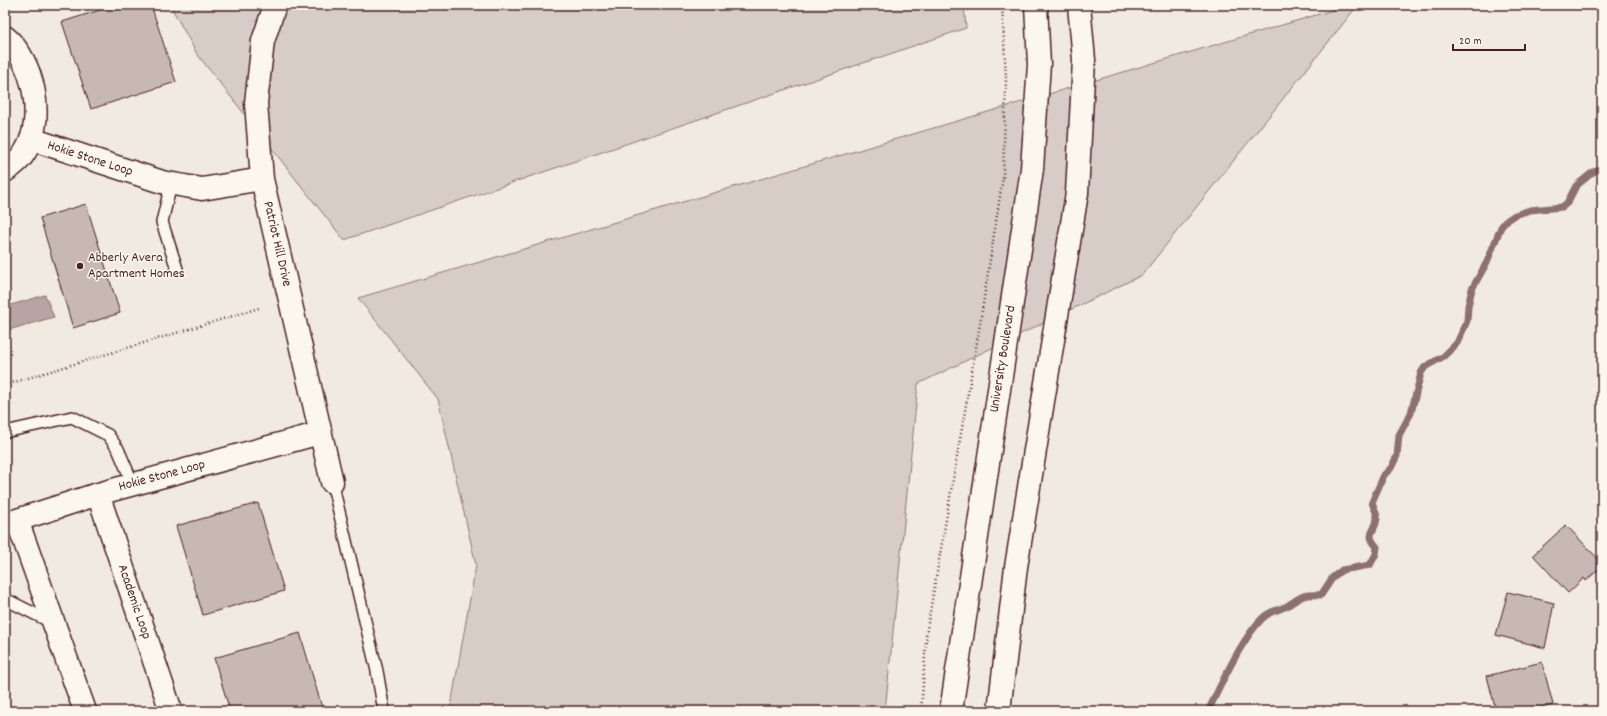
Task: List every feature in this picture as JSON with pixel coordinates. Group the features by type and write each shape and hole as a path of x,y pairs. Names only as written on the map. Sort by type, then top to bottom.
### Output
{"street":[{"name":"Patriot Hill Drive","path":"275,5 263,41 256,103 262,179 332,482"},
{"name":"University Boulevard","path":"951,711 1032,169 1039,64 1036,5"},
{"path":"998,711 1016,567 1077,193 1084,60 1079,5"},
{"path":"5,37 21,55 33,90 37,107 31,139"},
{"name":"Hokie Stone Loop","path":"5,171 17,163 25,152 31,139 171,184 202,189 262,179"},
{"name":"Hokie Stone Loop","path":"11,522 98,494 320,433"},
{"name":"Academic Loop","path":"98,494 171,711"},
{"path":"11,522 53,623 85,711"}],"lane":[{"path":"171,184 162,222 177,269"},
{"path":"5,432 72,417 108,435 118,449 133,484"},
{"path":"332,482 377,671 384,711"},
{"path":"5,599 53,623"}],"path":[{"path":"921,711 926,629 978,336 1003,177 1006,78 1002,5"},
{"path":"5,385 259,308"}],"shaded area":[{"path":"170,5 964,5 966,28 344,240 197,54"},
{"path":"1350,5 1358,5 1142,275 918,384 885,711 450,711 476,565 438,399 358,298"},
{"path":"5,290 11,305 45,295 54,317 5,331"}],"building":[{"path":"116,5 151,5 176,82 91,109 62,22"},
{"name":"Abberly Avera Apartment Homes","path":"86,204 120,313 73,328 40,218"},
{"path":"258,503 284,591 203,615 176,526"},
{"path":"1566,525 1602,563 1602,566 1586,581 1584,578 1568,593 1533,555"},
{"path":"1508,592 1554,603 1545,648 1496,635"},
{"path":"300,633 323,711 230,711 214,658"},
{"path":"1542,662 1553,705 1529,711 1496,711 1487,676"}],"waterway":[{"path":"1208,711 1241,648 1257,624 1265,616 1270,612 1287,606 1302,596 1321,595 1333,577 1342,570 1370,565 1376,554 1377,547 1371,538 1377,518 1372,502 1384,475 1391,468 1397,456 1399,435 1411,413 1421,373 1425,367 1444,356 1457,343 1467,321 1468,306 1472,289 1487,262 1501,227 1506,221 1515,215 1530,210 1562,207 1567,203 1576,186 1593,172 1602,169"}],"place":[{"name":"Abberly Avera Apartment Homes","path":"80,266"}]}
